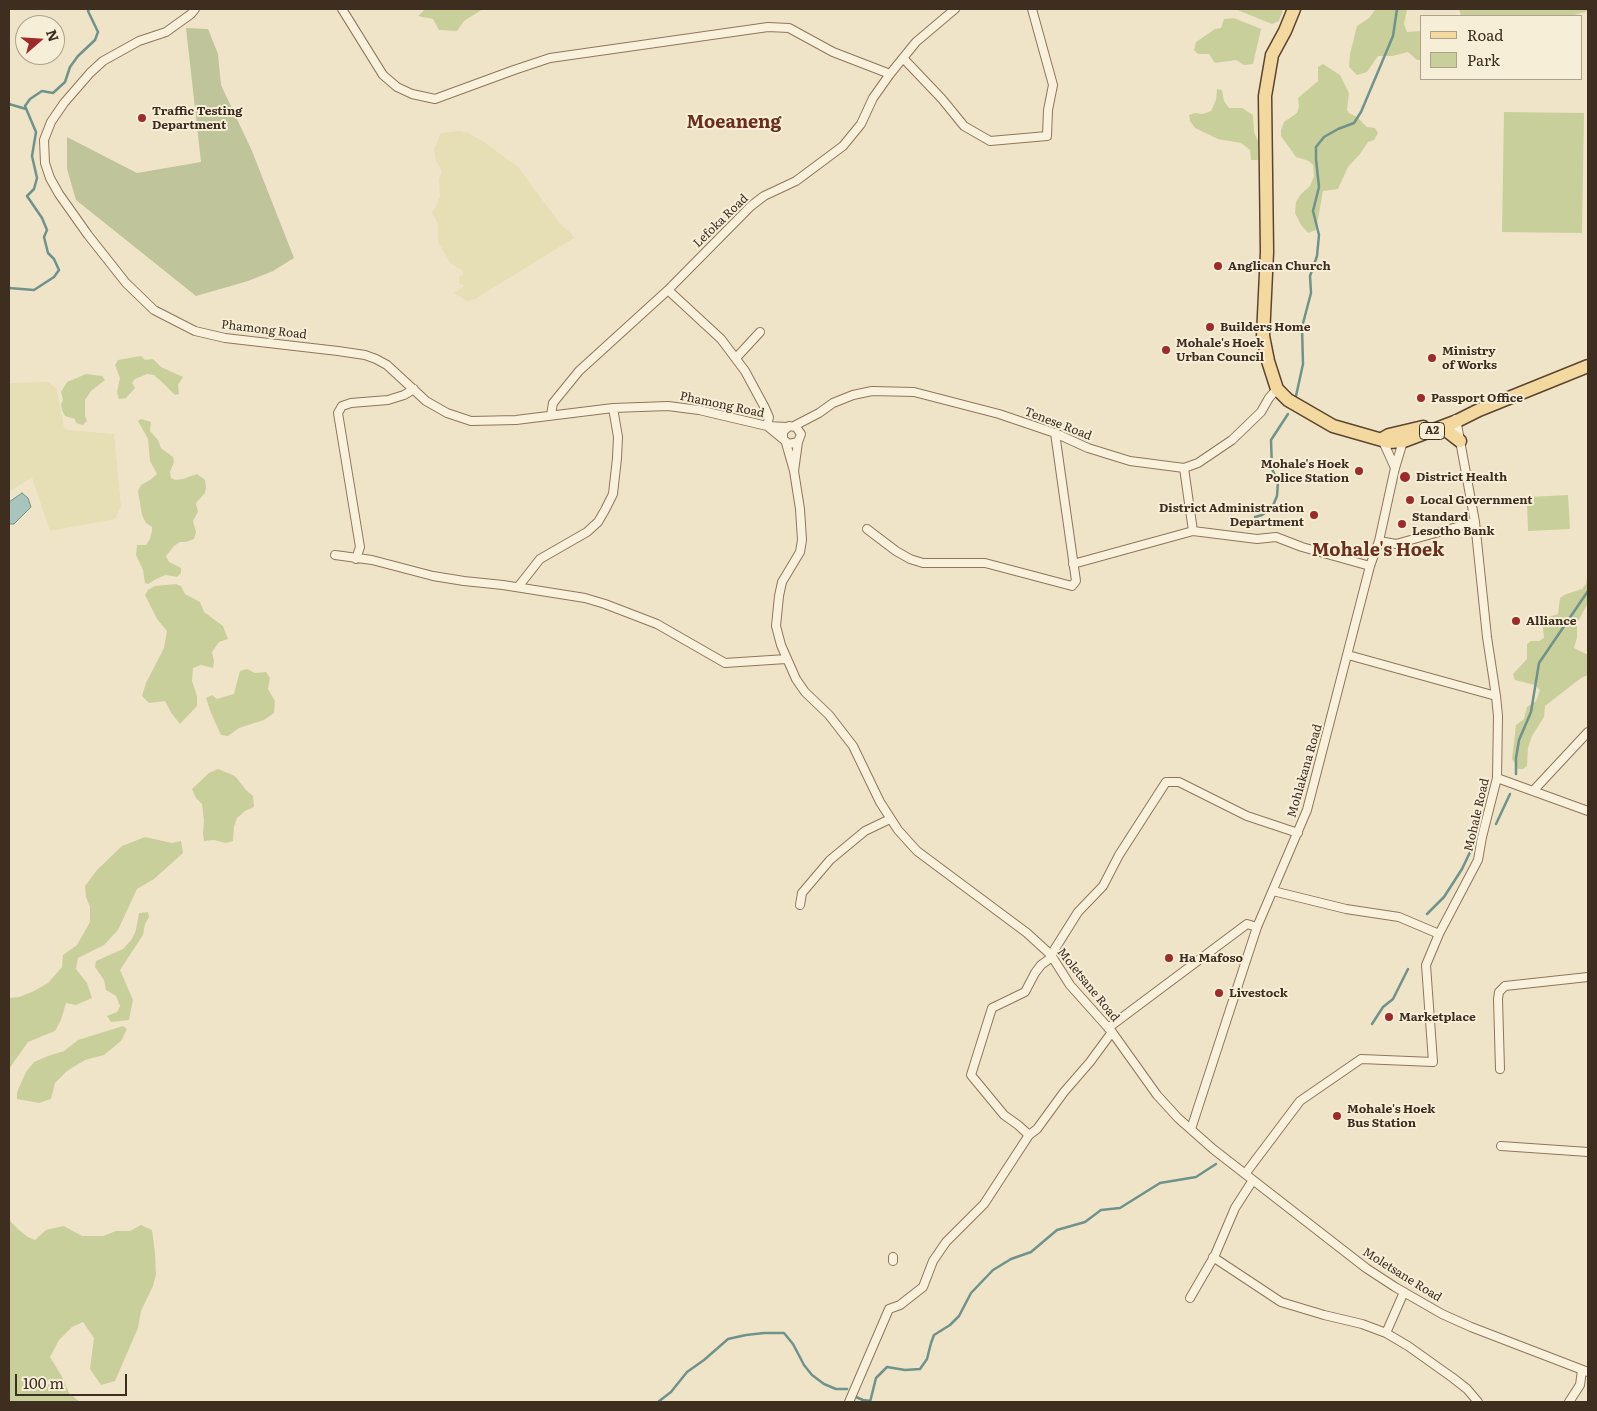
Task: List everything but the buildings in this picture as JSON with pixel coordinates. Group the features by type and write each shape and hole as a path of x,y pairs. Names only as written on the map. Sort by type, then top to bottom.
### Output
{"main road":[{"path":"1277,389 1268,362 1264,336 1267,252 1265,96 1272,55 1294,9"},
{"name":"A2","path":"1277,389 1288,400 1333,426 1389,442 1435,424 1456,419 1588,366"},
{"name":"A2","path":"1404,436 1442,427 1456,419"},
{"path":"1442,427 1460,441"}],"street":[{"name":"Phamong Road","path":"194,9 191,14 166,32 139,41 103,61 90,73 64,104 51,122 44,140 45,163 54,186 88,235 126,283 154,310 195,331 225,338 365,355 387,365 426,401 458,418 471,421 516,420 614,408 668,406 699,410 767,426 790,427"},
{"path":"342,9 383,75 397,87 412,94 435,99 550,58 768,27 788,28 833,52 890,74"},
{"name":"Lefoka Road","path":"551,415 552,403 567,384 609,342 668,290 751,206 764,196 796,182 843,146 861,124 873,98 916,42 955,9"},
{"path":"903,58 942,99 964,126 990,141 1047,136 1048,110 1053,85 1032,9"},
{"path":"668,290 721,339 736,358 766,408 769,417 767,426"},
{"path":"736,358 760,332"},
{"path":"356,559 360,547 338,413 342,406 352,403 388,400 404,395 414,389"},
{"path":"1193,531 1184,468 1198,463 1232,440 1261,412 1277,389"},
{"name":"Tenese Road","path":"790,427 852,395 872,391 894,390 921,393 999,414 1055,433 1088,448 1130,461 1184,468"},
{"path":"518,587 540,559 587,532 598,522 605,510 613,494 617,458 618,437 614,408"},
{"path":"801,434 798,429 790,427 783,432 784,440 792,444 798,442 808,419"},
{"name":"Mohale Road","path":"1245,1174 1300,1101 1361,1059 1433,1062 1426,965 1439,934 1478,860 1497,778 1498,716 1496,696 1487,637 1475,522 1456,419"},
{"name":"Phamong Road","path":"767,426 784,440"},
{"path":"866,529 896,551 923,563 985,562 1072,586 1076,581 1055,433"},
{"name":"Mohlakana Road","path":"1191,1129 1257,927 1307,810 1370,566 1379,541 1404,436"},
{"path":"1382,439 1395,468"},
{"name":"Moletsane Road","path":"784,440 794,471 800,509 801,546 796,560 782,582 776,609 776,626 786,660 796,679 805,692 829,715 853,746 890,820 898,830 917,851 1027,933 1052,956 1070,984 1110,1030 1157,1095 1191,1129 1245,1174 1366,1268 1404,1292 1442,1314 1585,1371"},
{"name":"Moletsane Road","path":"794,471 798,442"},
{"path":"1379,541 1396,544 1475,522"},
{"path":"1073,564 1193,531 1257,538 1276,538 1370,566"},
{"path":"335,555 372,560 433,576 585,598 657,624 725,663 786,660"},
{"path":"1348,655 1496,696"},
{"path":"1533,791 1588,732"},
{"path":"1497,778 1588,810"},
{"path":"1030,1135 1004,1115 971,1076 992,1008 1025,992 1041,965 1052,956 1078,912 1103,886 1119,855 1166,782 1179,782 1247,816 1298,833"},
{"path":"800,905 802,893 830,860 865,831 890,820"},
{"path":"1273,891 1346,909 1399,917 1439,934"},
{"path":"849,1402 889,1309 900,1304 923,1287 933,1262 946,1242 965,1225 992,1194 1030,1135 1037,1129 1064,1092 1090,1062 1110,1030 1247,924 1257,927"},
{"path":"1500,1069 1498,999 1500,992 1505,986 1588,978"},
{"path":"1501,1146 1588,1152"},
{"path":"1190,1298 1213,1257 1235,1208 1253,1180"},
{"path":"1213,1257 1281,1302 1362,1324 1386,1333 1453,1378 1467,1389 1478,1402"},
{"path":"1386,1333 1404,1292"},
{"path":"1570,1402 1585,1371"},
{"path":"1580,1382 1588,1387"}],"shaded area":[{"path":"460,131 468,133 484,142 518,167 561,225 574,238 475,299 467,301 454,293 464,286 459,283 459,277 463,274 462,270 451,264 438,242 438,224 432,212 440,197 439,179 442,171 436,161 434,149 441,133"},
{"path":"48,382 57,389 64,428 68,430 114,434 121,506 115,519 50,531 32,477 9,492 9,383"}],"green space":[{"path":"425,9 483,9 464,21 457,31 439,30 433,19 418,16"},
{"path":"1235,9 1283,9 1279,21 1272,24"},
{"path":"1407,9 1404,24 1407,32 1420,31 1420,60 1417,60 1408,52 1392,56 1378,56 1367,72 1357,75 1349,67 1350,54 1357,26 1369,18 1375,10"},
{"path":"1459,9 1588,9 1588,11 1574,15 1461,15"},
{"path":"1234,18 1261,29 1253,64 1244,65 1236,60 1215,63 1209,54 1198,54 1194,50 1196,42 1215,29 1221,28 1224,19"},
{"path":"186,28 208,29 218,54 221,85 252,151 294,258 273,271 248,281 196,296 76,200 67,169 67,137 137,173 201,162"},
{"path":"1323,64 1340,75 1349,93 1347,110 1349,113 1357,117 1367,127 1375,128 1378,133 1374,140 1368,142 1348,167 1338,189 1323,191 1316,230 1308,233 1301,225 1295,213 1296,202 1301,194 1310,186 1314,176 1313,165 1309,161 1296,157 1281,136 1281,130 1284,122 1297,113 1299,106 1298,98 1318,81 1318,67"},
{"path":"1217,89 1222,90 1224,101 1229,108 1242,108 1253,115 1254,132 1258,141 1258,160 1251,160 1250,150 1241,143 1218,139 1195,128 1190,121 1189,115 1195,113 1203,114 1211,111 1216,100"},
{"path":"1504,112 1584,113 1582,233 1502,232"},
{"path":"141,356 145,360 153,359 161,367 183,377 178,385 179,394 175,395 154,375 147,374 135,379 132,383 135,388 126,398 119,399 117,392 120,378 115,365 118,360"},
{"path":"86,374 102,376 105,380 91,391 85,400 85,416 87,421 83,425 76,423 75,419 65,416 61,404 63,400 61,392 67,382"},
{"path":"141,419 151,422 150,431 158,440 161,448 173,457 174,462 170,472 171,478 175,480 183,479 197,474 205,480 206,488 205,493 196,503 198,512 193,521 196,532 194,539 180,542 166,556 169,562 181,568 181,573 177,577 166,575 148,584 145,583 143,570 136,555 137,545 146,545 150,539 152,527 146,523 142,515 138,491 141,485 157,474 150,461 148,439 138,421"},
{"path":"1568,495 1570,529 1528,531 1528,497"},
{"path":"1588,572 1588,603 1577,623 1577,638 1574,648 1588,655 1588,675 1581,678 1545,706 1544,717 1532,736 1528,748 1527,766 1523,769 1518,769 1512,759 1516,725 1524,719 1527,707 1536,701 1540,690 1535,685 1515,680 1513,674 1527,659 1527,644 1544,638 1542,619 1558,614 1560,598 1582,589 1586,584"},
{"path":"176,584 181,586 185,594 200,602 204,612 223,626 228,639 219,642 212,652 213,668 201,665 193,668 192,681 197,696 197,706 180,724 165,701 149,703 142,696 146,683 164,648 167,631 157,619 145,595 148,590 155,586"},
{"path":"247,669 255,673 266,672 270,678 268,689 275,701 274,713 264,720 239,728 228,736 221,735 206,698 212,695 217,699 234,694 240,671"},
{"path":"218,769 235,776 253,796 254,807 245,811 237,818 233,841 226,843 214,840 204,841 202,804 196,798 192,789 209,773"},
{"path":"145,837 172,843 181,841 183,853 154,879 137,889 118,930 104,945 78,958 76,969 87,983 92,998 76,1005 66,1003 61,1020 55,1031 28,1042 9,1069 9,998 19,997 48,983 62,967 63,955 77,945 90,922 90,907 86,897 85,886 97,870 122,846"},
{"path":"148,912 149,917 145,924 143,935 120,970 133,1000 129,1020 111,1022 107,1016 117,1012 120,1006 116,996 106,990 104,980 95,967 96,961 123,949 132,939 136,930 139,913"},
{"path":"123,1026 127,1029 121,1041 104,1055 85,1060 67,1071 55,1083 51,1099 39,1103 17,1099 20,1085 26,1072 34,1062 64,1051 78,1040"},
{"path":"9,1216 11,1222 19,1230 35,1240 46,1230 64,1226 82,1236 103,1236 116,1231 130,1231 141,1225 152,1230 156,1274 153,1286 141,1311 138,1328 115,1381 101,1385 90,1369 94,1338 83,1322 72,1327 59,1340 50,1357 69,1393 80,1402 9,1402"}],"water":[{"path":"22,493 28,498 31,507 14,524 9,524 9,502"}],"waterway":[{"path":"9,288 34,290 54,277 59,270 54,259 48,253 44,237 47,230 42,218 27,196 34,189 37,178 32,156 36,132 25,106 30,99 42,91 53,93 65,82 70,67 78,56 95,40 98,32 88,11 89,9"},
{"path":"1296,396 1303,364 1302,327 1311,293 1310,276 1317,256 1319,235 1313,211 1319,187 1316,147 1324,137 1354,123 1361,112 1393,36 1397,9"},
{"path":"9,104 26,109"},
{"path":"1255,517 1262,515 1272,508 1277,496 1278,482 1272,469 1271,440 1288,414"},
{"path":"1516,774 1519,740 1531,712 1539,663 1588,591"},
{"path":"1496,824 1510,794"},
{"path":"1427,914 1444,897 1462,869 1472,848"},
{"path":"1372,1024 1383,1007 1393,999 1408,969"},
{"path":"870,1402 876,1378 887,1367 905,1370 920,1369 927,1359 934,1335 950,1325 959,1316 971,1293 993,1270 1011,1259 1031,1252 1057,1230 1085,1222 1101,1210 1120,1208 1160,1183 1196,1177 1216,1164"},
{"path":"658,1402 671,1392 687,1372 728,1339 764,1333 784,1333 812,1375 824,1384 836,1389 847,1389"},
{"path":"856,1397 870,1401"}],"place":[{"name":"Traffic Testing Department","path":"142,118"},
{"name":"Anglican Church","path":"1218,266"},
{"name":"Builders Home","path":"1210,327"},
{"name":"Mohale's Hoek Urban Council","path":"1166,350"},
{"name":"Ministry of Works","path":"1432,358"},
{"name":"Passport Office","path":"1421,398"},
{"name":"Mohale's Hoek Police Station","path":"1359,471"},
{"name":"District Health","path":"1405,477"},
{"name":"Local Government","path":"1410,500"},
{"name":"District Administration Department","path":"1314,515"},
{"name":"Standard Lesotho Bank","path":"1402,524"},
{"name":"Alliance","path":"1516,621"},
{"name":"Ha Mafoso","path":"1169,958"},
{"name":"Livestock","path":"1219,993"},
{"name":"Marketplace","path":"1389,1017"},
{"name":"Mohale's Hoek Bus Station","path":"1337,1116"}],"district":[{"name":"Moeaneng","path":"734,123"},
{"name":"Mohale's Hoek","path":"1378,551"}]}
